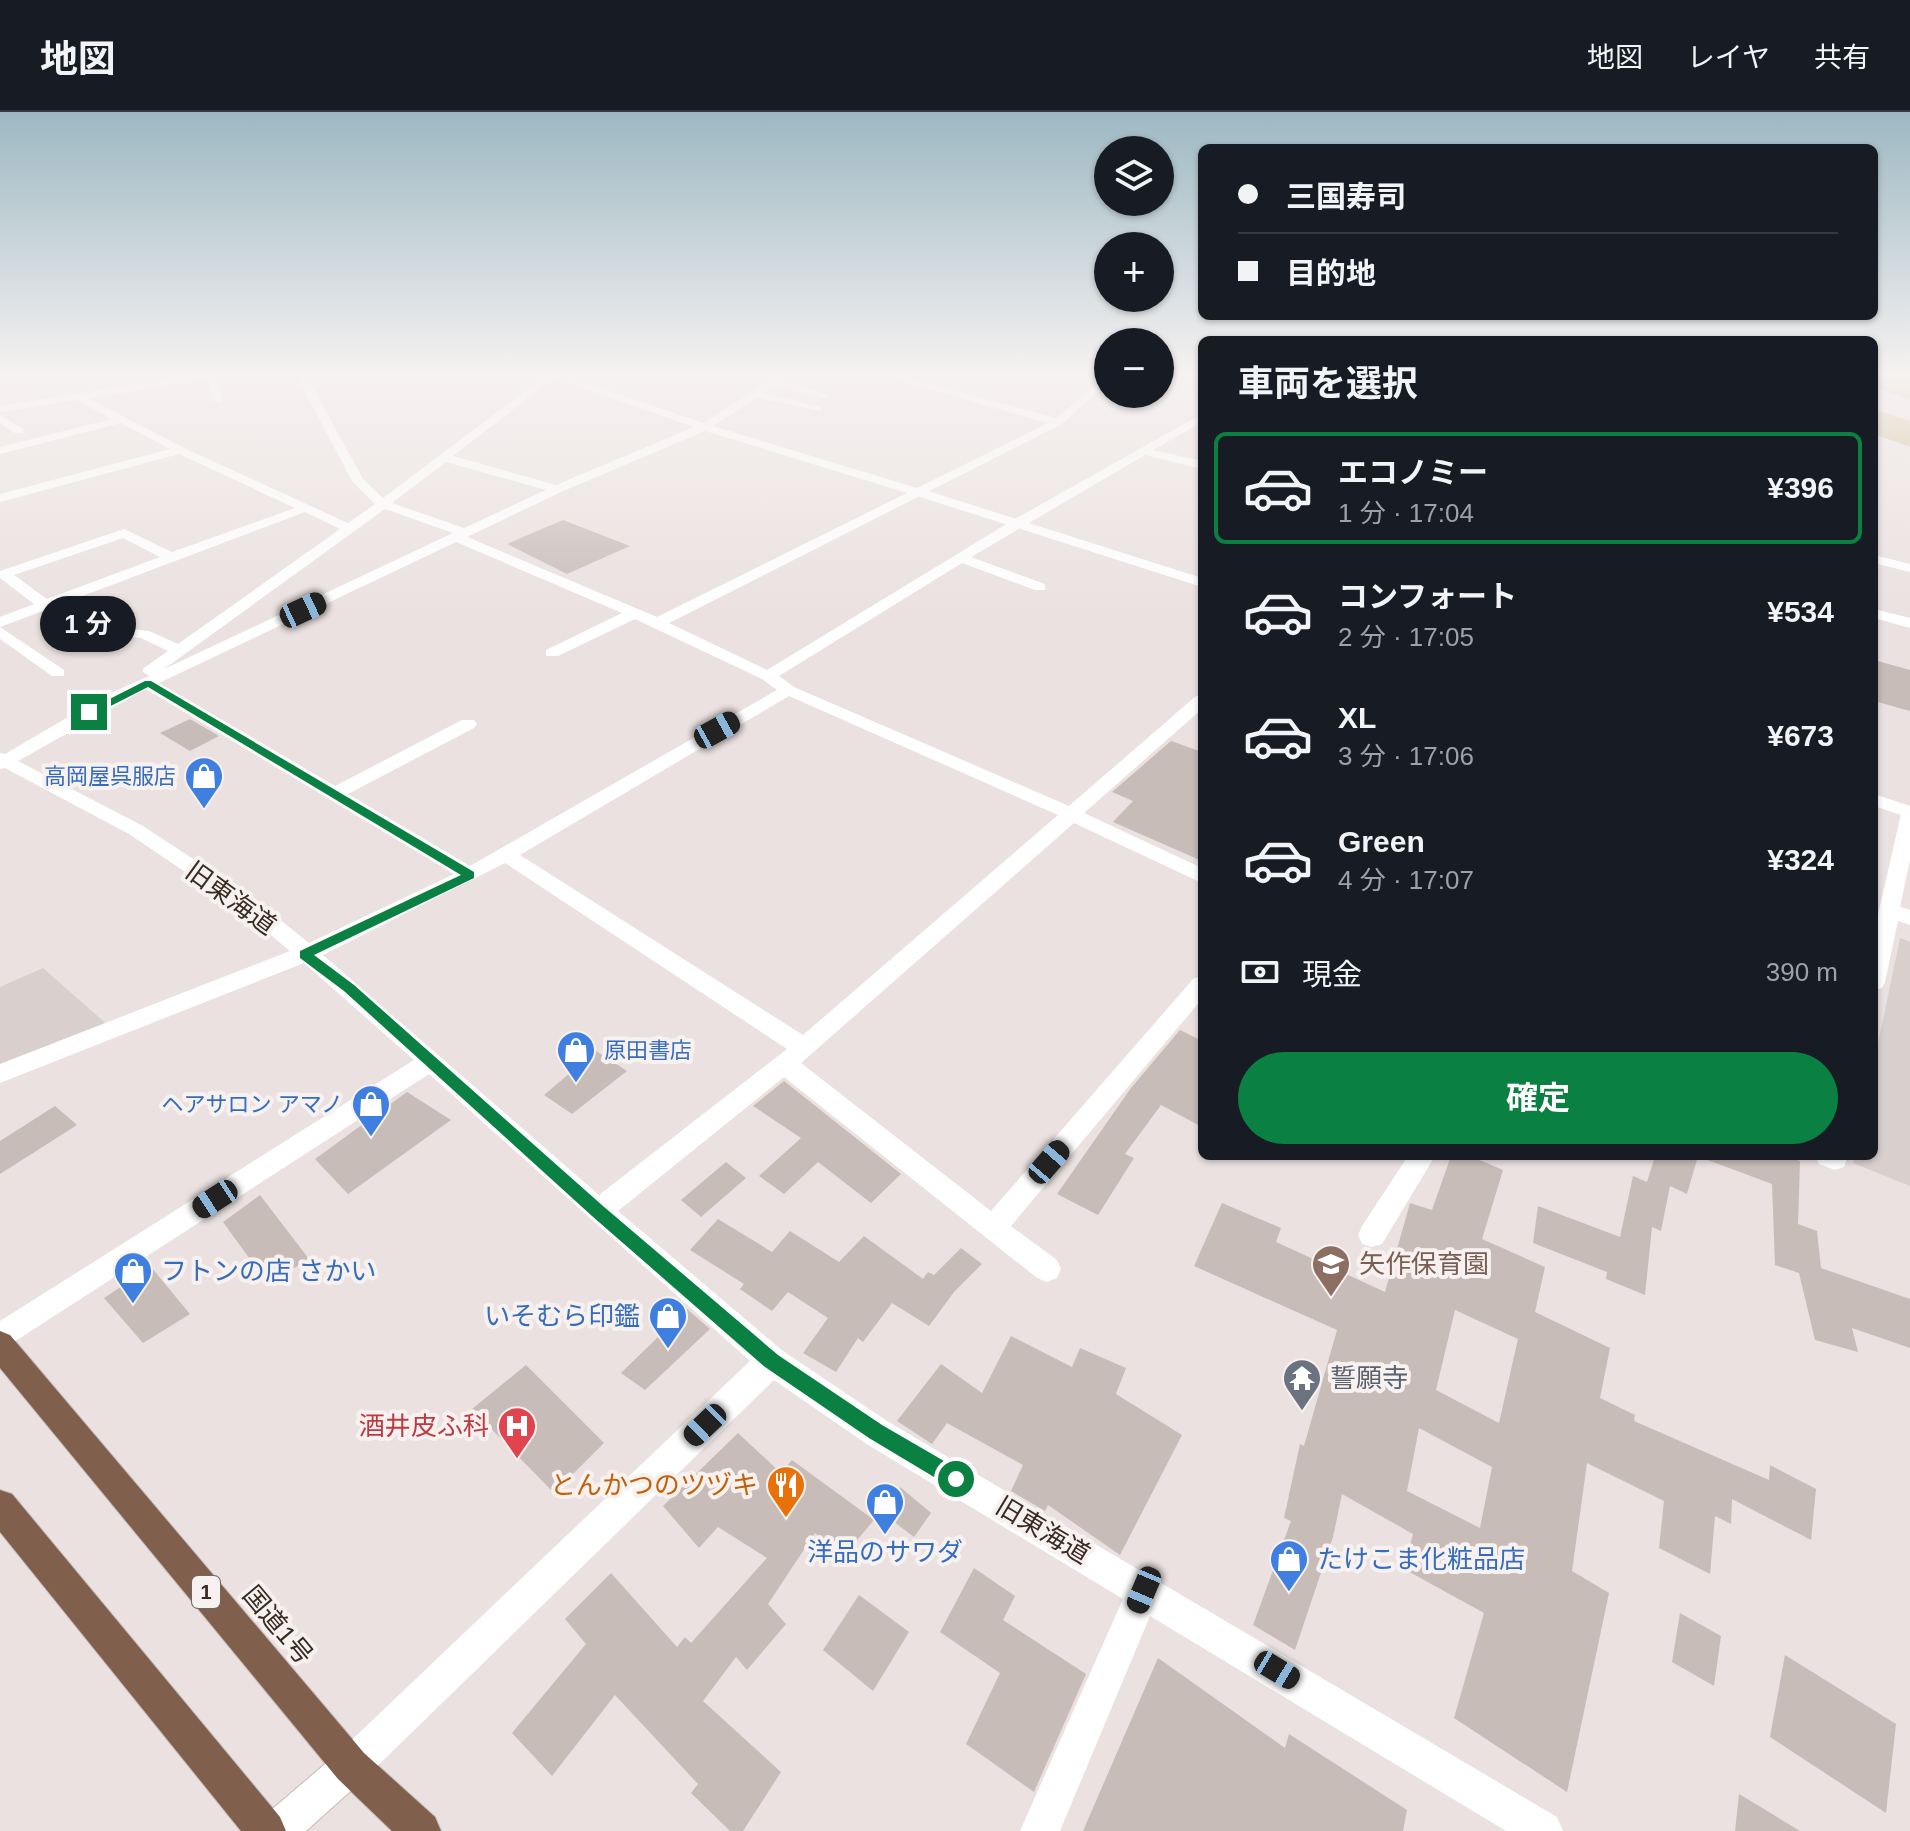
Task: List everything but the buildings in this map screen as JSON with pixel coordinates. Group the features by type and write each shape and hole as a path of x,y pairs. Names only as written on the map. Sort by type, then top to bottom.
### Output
{"highway":[{"name":"国道1号","path":"0,1345 351,1766 421,1831"},
{"path":"0,1506 266,1831"}],"street":[{"path":"0,498 160,455"},
{"path":"192,455 347,527"},
{"path":"344,455 358,481 383,504 462,535 635,613 768,676 788,690 1071,814 1198,874"},
{"path":"2,761 110,700 557,489 637,455"},
{"path":"797,455 1198,582"},
{"path":"657,623 992,455"},
{"path":"768,676 1018,523 1137,455"},
{"path":"1161,455 1198,464"},
{"path":"110,700 383,504 442,457 557,489"},
{"path":"0,622 308,507"},
{"path":"171,557 124,533 4,574 52,602 122,632 144,634 178,650"},
{"path":"960,558 1040,587"},
{"path":"1878,560 1910,568"},
{"path":"552,653 635,613"},
{"path":"1878,614 1910,623"},
{"path":"0,632 58,673"},
{"path":"148,683 470,875"},
{"path":"0,1074 305,954 470,875 788,690"},
{"path":"598,1211 794,1056 1198,703"},
{"path":"334,794 468,724"},
{"name":"旧東海道","path":"2,761 136,830 247,904 349,988 598,1211 772,1361 876,1432 1543,1831"},
{"path":"1878,801 1910,813 1900,914 1878,972"},
{"path":"505,854 794,1056 992,1229 1047,1269"},
{"path":"992,1229 1198,989"},
{"path":"0,1337 431,1061"},
{"path":"1372,1235 1419,1160"},
{"path":"277,1831 351,1766 772,1361"},
{"path":"1040,1831 1144,1590"}],"shaded area":[{"path":"1900,938 1910,942 1910,1186 1853,1163 1853,1160 1878,1160 1878,1044"},
{"path":"43,968 110,1027 0,1070 0,987"}],"place":[{"name":"高岡屋呉服店","path":"204,810"},
{"name":"原田書店","path":"576,1084"},
{"name":"ヘアサロン アマノ","path":"371,1138"},
{"name":"矢作保育園","path":"1331,1298"},
{"name":"フトンの店 さかい","path":"133,1305"},
{"name":"いそむら印鑑","path":"668,1350"},
{"name":"誓願寺","path":"1302,1412"},
{"name":"酒井皮ふ科","path":"517,1460"},
{"name":"とんかつのツヅキ","path":"786,1519"},
{"name":"洋品のサワダ","path":"885,1536"},
{"name":"たけこま化粧品店","path":"1289,1593"}],"route":[{"path":"89,712 148,683 470,875 305,954 349,988 598,1211 772,1361 876,1432 956,1479"}]}
